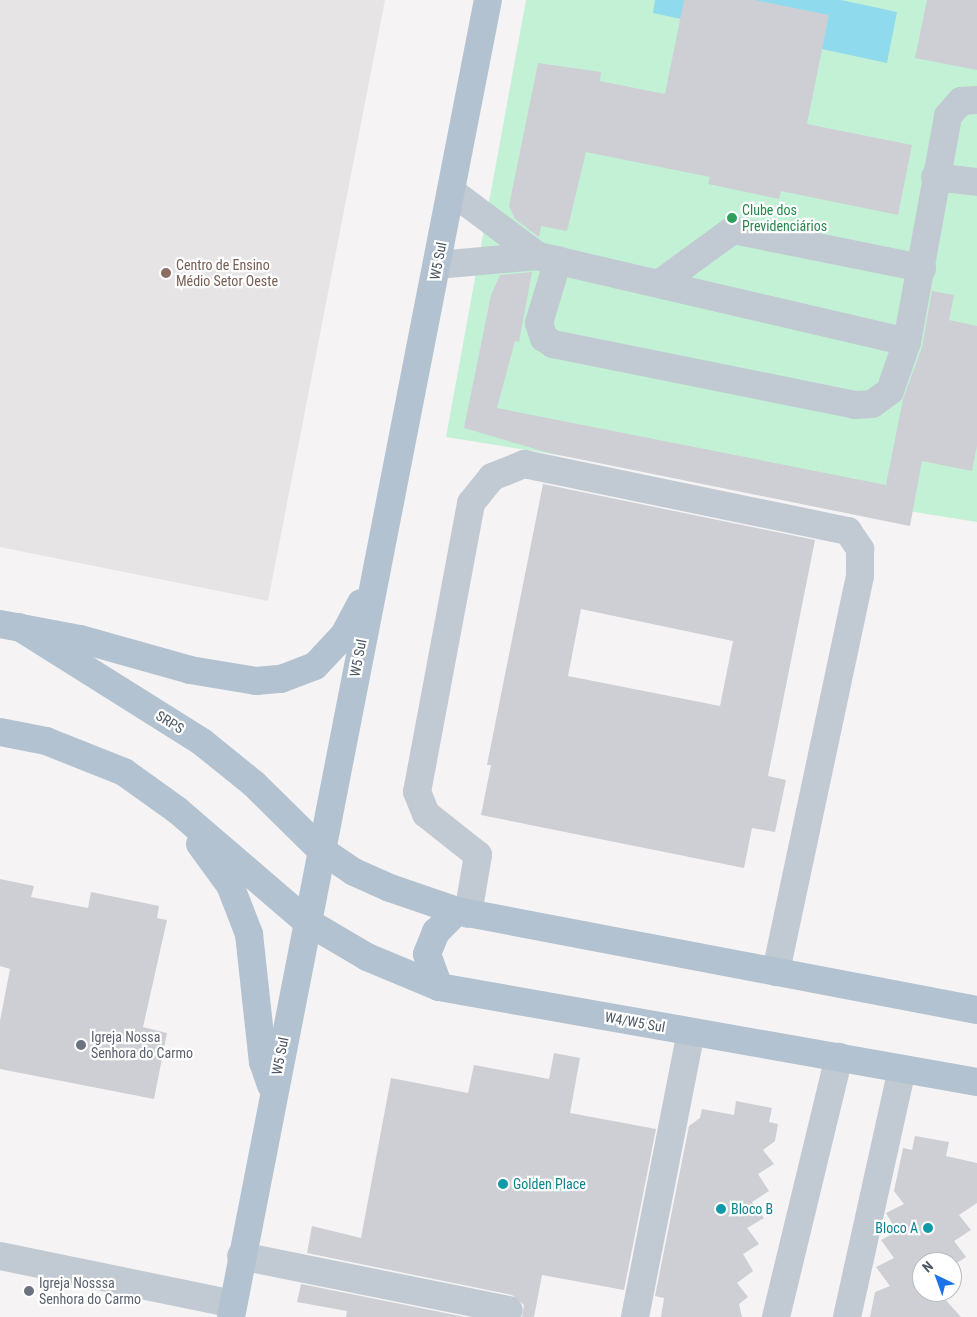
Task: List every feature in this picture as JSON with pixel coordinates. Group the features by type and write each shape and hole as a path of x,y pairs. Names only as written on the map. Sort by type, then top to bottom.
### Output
{"main road":[{"name":"W5 Sul","path":"232,1310 320,849 488,0"},
{"path":"10,625 228,678 281,679 315,666 328,656 374,577"},
{"name":"SRPS","path":"10,625 202,742 254,784 320,849"},
{"path":"0,732 85,754 124,772 177,810 306,921"},
{"path":"177,810 241,907 256,975 263,1062 273,1091"},
{"path":"320,849 354,872 462,912 977,1010"},
{"path":"439,987 426,954 436,932 462,912"},
{"name":"W4/W5 Sul","path":"306,921 367,957 439,987 977,1082"}],"lane":[{"path":"548,258 539,323 544,338 568,349 665,364 855,405 886,397 907,342 922,268 935,177 950,111 961,102 977,100"},
{"path":"935,177 977,182"},
{"path":"451,191 548,258"},
{"path":"660,283 733,230 922,268"},
{"path":"437,265 548,258 907,342"},
{"path":"462,912 478,855 426,814 417,792 471,503 492,477 524,464 848,531 860,549 860,576 776,972"},
{"path":"635,1317 691,1032"},
{"path":"776,1317 839,1057"},
{"path":"847,1317 902,1069"},
{"path":"0,1256 232,1310"},
{"path":"242,1256 509,1310"}],"shaded area":[{"name":"Centro de Ensino Médio Setor Oeste","path":"0,0 385,0 268,601 0,547"}],"green space":[{"name":"Clube dos Previdenciários","path":"526,0 977,0 977,522 446,437"}],"water":[{"path":"655,0 841,0 897,12 887,63 653,13"}],"building":[{"path":"684,0 754,0 829,15 807,124 912,145 898,215 781,191 779,199 708,184 710,177 586,152 567,231 541,226 539,237 515,219 509,206 538,63 601,72 600,81 665,94"},
{"path":"927,0 977,0 977,70 915,58"},
{"path":"532,272 519,342 515,341 497,408 886,485 903,399 922,347 932,291 954,295 949,320 977,326 977,446 972,471 922,461 910,526 549,453 464,428 491,295 500,275"},
{"path":"543,484 815,540 768,776 786,780 775,832 752,828 744,868 481,815 491,765 487,765","holes":["581,609 733,641 720,706 568,676"]},
{"path":"0,879 34,886 31,897 88,908 91,892 159,906 157,918 167,920 143,1027 167,1033 154,1099 0,1069 0,1021 10,969 0,966"},
{"name":"Golden Place","path":"554,1053 580,1058 570,1113 656,1129 624,1290 542,1275 534,1317 522,1317 524,1305 512,1295 307,1253 312,1226 361,1238 391,1078 468,1093 474,1065 549,1079"},
{"name":"Bloco B","path":"736,1101 772,1108 769,1122 778,1124 775,1141 763,1150 774,1164 758,1174 769,1191 752,1202 764,1218 747,1228 759,1244 743,1254 753,1271 737,1283 748,1297 739,1304 742,1317 661,1317 664,1298 655,1296 689,1126 700,1118 702,1109 734,1115"},
{"name":"Bloco A","path":"915,1136 949,1142 946,1156 977,1163 977,1203 959,1215 971,1230 954,1241 966,1257 962,1260 962,1252 912,1252 912,1302 947,1302 961,1317 870,1317 875,1292 890,1286 876,1267 894,1258 881,1240 897,1232 886,1213 904,1204 894,1191 903,1148 912,1150"},
{"path":"301,1284 465,1317 346,1317 347,1311 297,1302"}],"place":[{"name":"Clube dos Previdenciários","path":"732,218"},
{"name":"Centro de Ensino Médio Setor Oeste","path":"166,273"},
{"name":"Igreja Nossa Senhora do Carmo","path":"81,1045"},
{"name":"Golden Place","path":"503,1184"},
{"name":"Bloco B","path":"721,1209"},
{"name":"Bloco A","path":"928,1228"},
{"name":"Igreja Nosssa Senhora do Carmo","path":"29,1291"}]}
